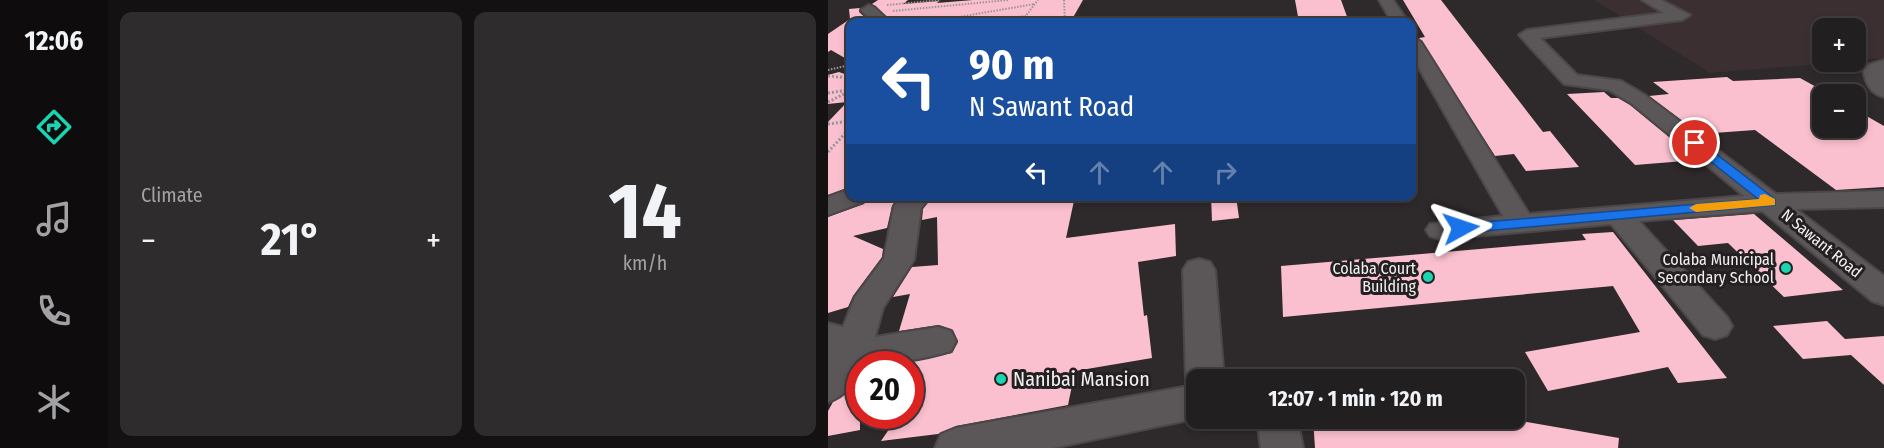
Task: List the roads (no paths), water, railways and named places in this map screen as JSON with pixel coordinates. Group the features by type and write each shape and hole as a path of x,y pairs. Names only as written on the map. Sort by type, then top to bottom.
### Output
{"street":[{"path":"1386,0 1397,18"},
{"name":"N Sawant Road","path":"1648,0 1682,15 1527,35 1571,80 1614,85 1638,99 1884,293"},
{"path":"876,8 884,17"},
{"path":"1416,49 1521,223"},
{"path":"1884,66 1872,70 1876,83 1884,91"},
{"path":"828,207 846,199"},
{"path":"1440,230 1770,202 1884,199"},
{"path":"828,386 840,346 899,260 908,206 913,201"},
{"path":"1618,215 1715,326"},
{"path":"1198,270 1204,369"},
{"path":"840,346 938,341"},
{"path":"956,448 1186,404"},
{"path":"1279,429 1282,448"}],"place":[{"name":"Colaba Municipal Secondary School","path":"1786,268"},
{"name":"Colaba Court Building","path":"1428,277"},
{"name":"Nanibai Mansion","path":"1001,379"}]}
